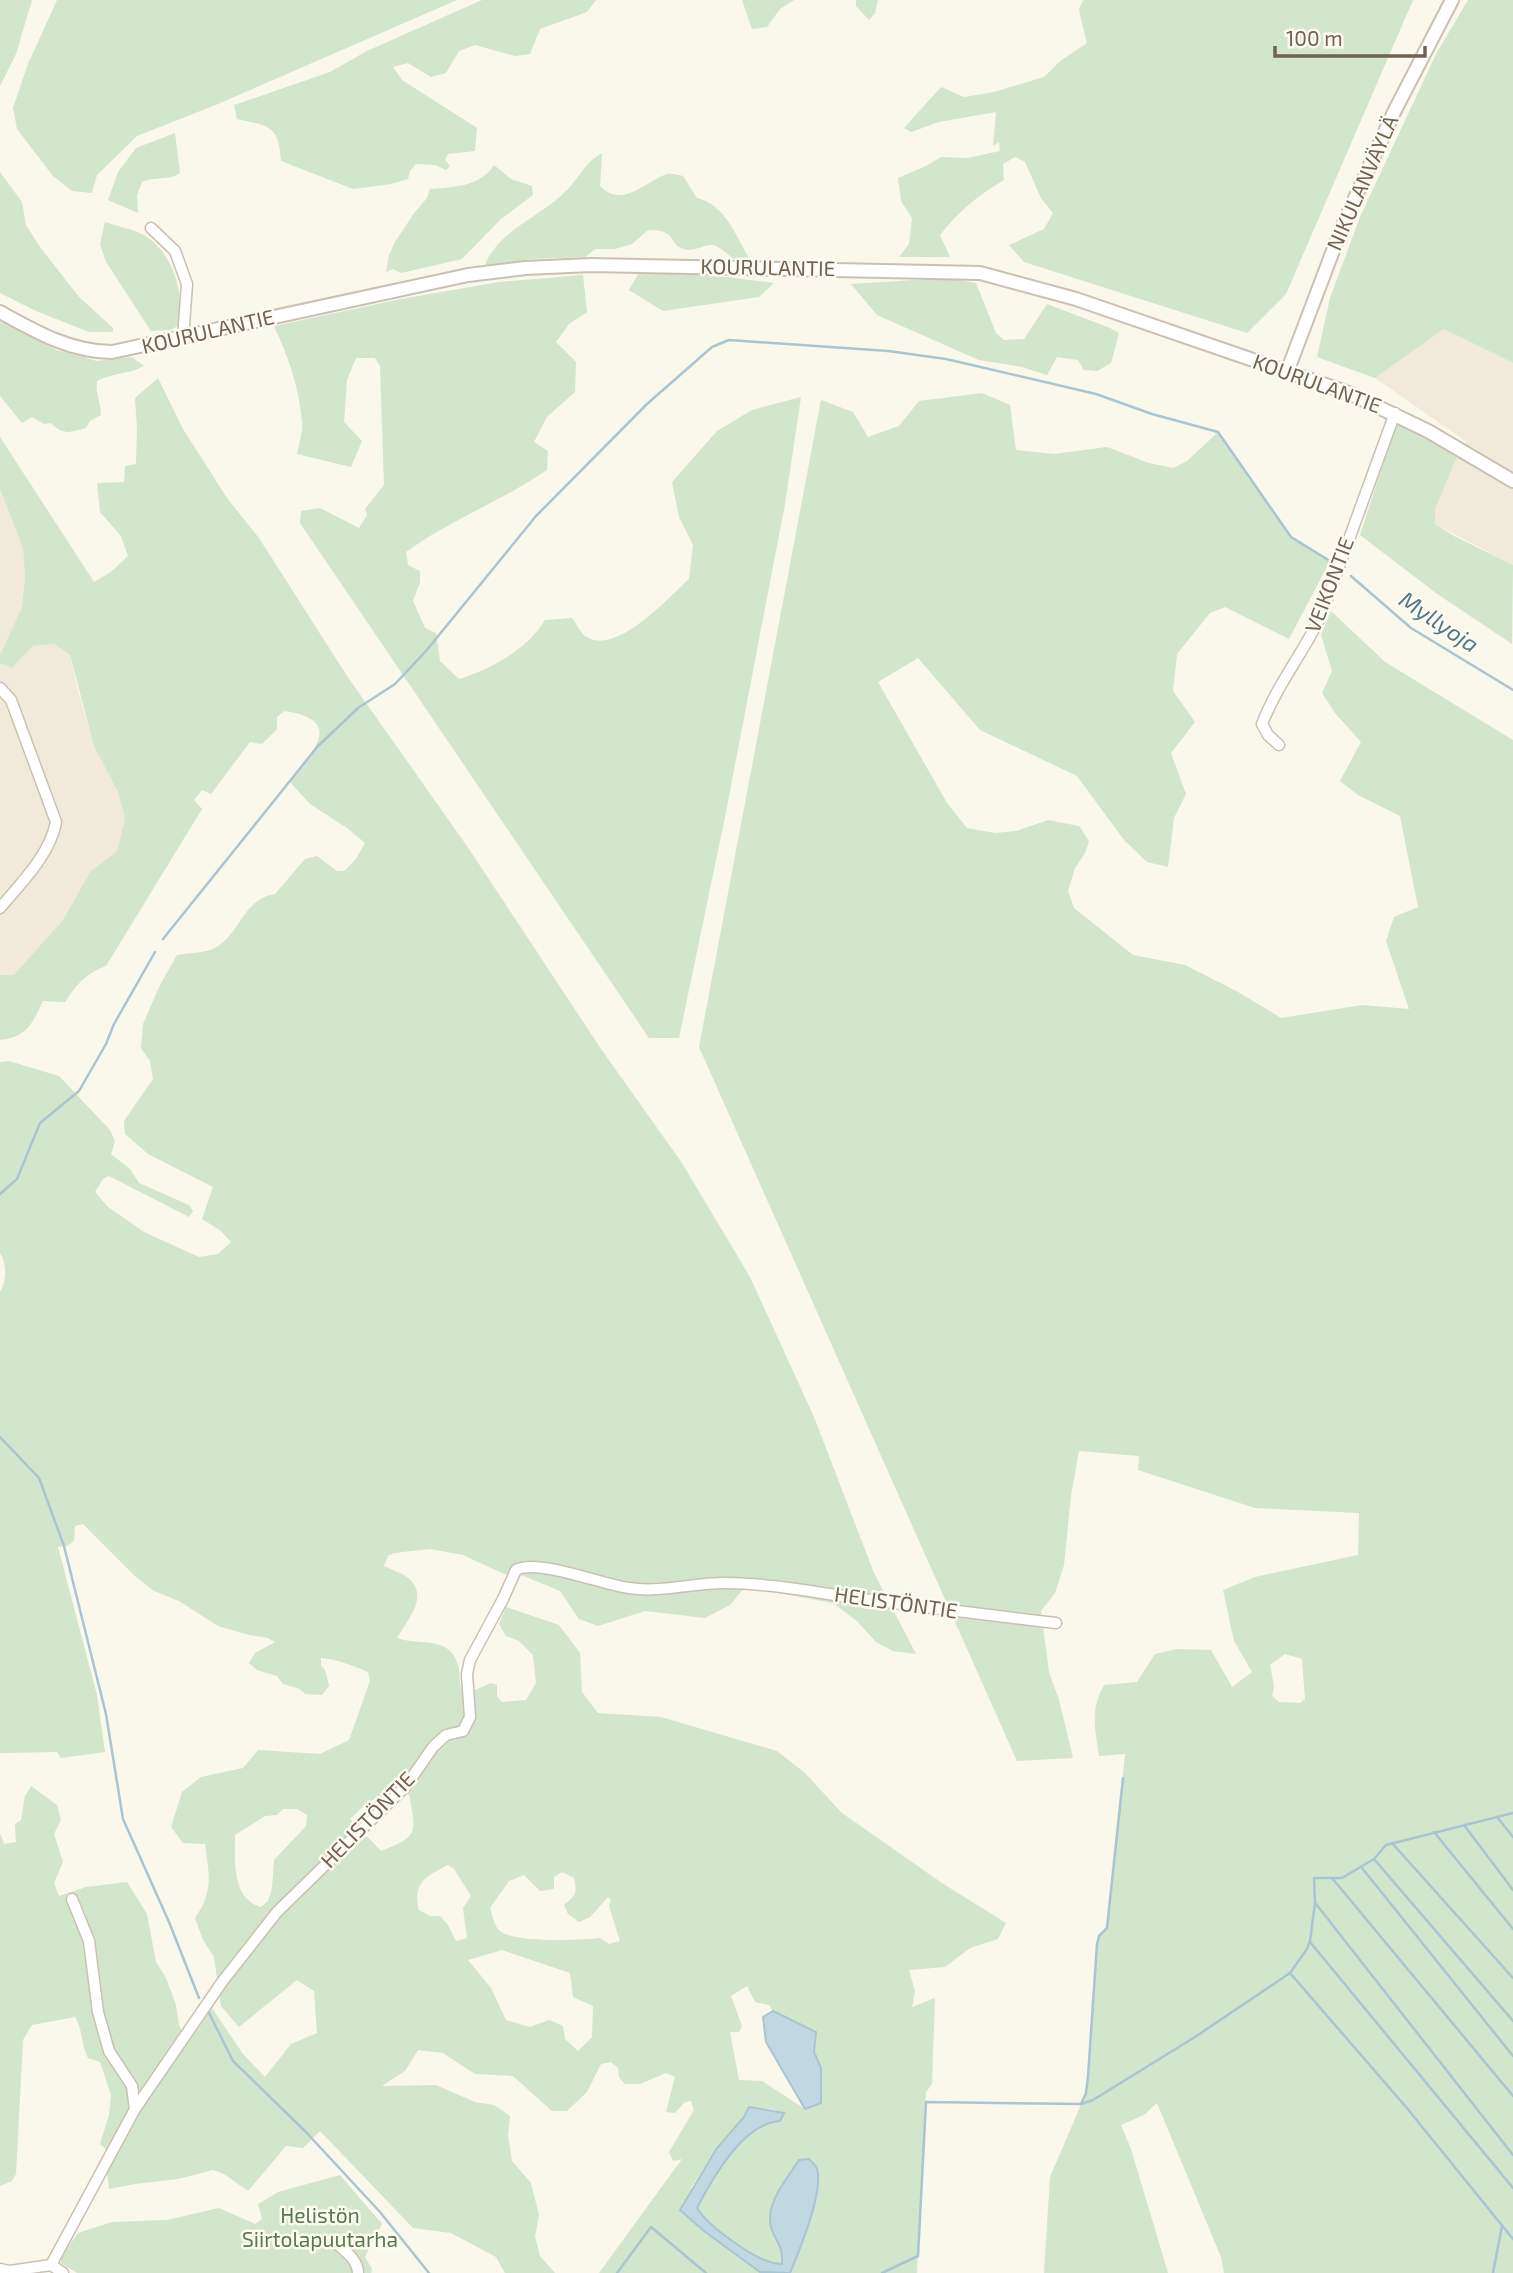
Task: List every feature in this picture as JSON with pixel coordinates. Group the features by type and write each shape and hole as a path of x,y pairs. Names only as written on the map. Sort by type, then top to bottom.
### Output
{"street":[{"name":"NIKULANVÄYLÄ","path":"1287,372 1342,227 1394,112 1451,0"},
{"path":"151,228 174,251 187,284 184,338"},
{"name":"KOURULANTIE","path":"0,312 62,343 93,352 137,349 468,275 525,268 591,265 980,273 1076,299 1349,393 1395,413 1513,481"},
{"name":"VEIKONTIE","path":"1279,745 1268,736 1262,724 1272,699 1321,615 1395,413"},
{"path":"0,688 11,700 56,822 46,850 0,908"},
{"name":"HELISTÖNTIE","path":"51,2265 135,2109 222,1982 277,1912 406,1786 433,1747 446,1735 463,1731 470,1717 467,1674 470,1660 516,1570 520,1567 557,1570 629,1588 748,1584 1056,1623"},
{"path":"72,1899 89,1941 98,2012 109,2051 132,2086 135,2109"},
{"path":"336,2243 351,2256 358,2273"},
{"path":"0,2269 10,2271 51,2265 63,2273"}],"shaded area":[{"path":"1444,329 1513,363 1513,565 1435,524 1435,509 1459,452 1467,442 1375,378"},
{"path":"0,489 23,548 25,577 22,607 0,655"},
{"path":"54,644 70,655 94,746 118,792 125,819 117,851 90,872 63,920 14,976 0,975 0,663 12,668 33,646"}],"green space":[{"path":"0,0 32,0 16,54 0,86"},
{"path":"57,0 457,0 218,104 137,136 97,175 92,193 72,191 53,176 17,129 13,108 28,64"},
{"path":"482,0 596,0 587,12 540,29 530,54 515,56 475,45 459,51 446,73 431,77 408,63 393,67 402,80 477,128 475,151 448,154 445,160 450,166 446,170 435,165 416,164 408,179 353,189 281,161 278,140 270,129 237,119 234,105 330,72 367,51"},
{"path":"742,0 794,0 780,9 767,27 752,29"},
{"path":"856,0 878,0 875,13 869,20 856,6"},
{"path":"1083,0 1413,0 1286,294 1247,333 1024,262 1009,245 1044,229 1053,213 1041,198 1025,162 1015,157 1003,164 1004,180 969,204 940,235 950,257 899,257 909,244 912,218 901,201 898,178 941,157 968,158 1000,151 999,142 993,146 996,112 939,122 911,132 904,128 941,87 964,97 994,92 1044,77 1059,62 1087,43 1079,10"},
{"path":"1468,0 1513,0 1513,363 1444,329 1375,378 1317,357 1330,298 1360,217 1436,54"},
{"path":"175,133 180,173 142,182 137,195 138,213 108,200 118,172 136,148"},
{"path":"602,153 600,186 617,195 634,192 667,174 683,176 697,198 715,207 722,214 749,258 734,259 712,245 693,250 684,249 664,232 648,230 632,244 615,249 595,249 585,257 532,259 487,266 486,262 502,240 558,198 587,165"},
{"path":"494,165 511,179 532,186 533,195 501,219 462,259 401,273 393,269 386,272 395,242 427,198 430,189 474,182"},
{"path":"0,172 22,202 26,225 40,247 79,297 113,328 113,332 89,332 0,293"},
{"path":"105,222 142,234 162,251 178,286 180,325 170,330 151,331 106,262 100,244"},
{"path":"641,269 665,269 774,283 759,297 663,311 629,290"},
{"path":"583,275 587,312 569,324 556,342 576,362 575,392 547,417 534,442 548,451 547,470 406,552 408,565 420,571 420,582 413,601 425,628 436,633 440,661 459,679 507,657 528,640 545,620 572,618 585,636 597,641 611,639 641,622 689,579 693,545 679,517 672,482 717,431 752,410 801,397 785,504 679,1038 649,1038 300,523 301,511 320,508 359,528 367,515 365,509 384,485 380,366 375,358 356,358 347,380 344,422 362,441 351,467 297,454 302,425 301,408 296,384 274,326 401,299 499,282"},
{"path":"958,280 976,283 996,333 1004,340 1024,339 1047,304 1110,328 1119,333 1111,363 1097,371 1084,370 1078,360 1057,357 1047,375 1022,367 979,360 877,315 851,284"},
{"path":"0,322 56,350 97,361 132,357 144,366 97,381 101,415 90,421 86,428 64,431 51,423 44,424 32,417 22,423 0,396"},
{"path":"158,378 183,429 227,498 259,538 347,676 469,849 601,1049 682,1163 750,1277 814,1417 874,1573 916,1654 893,1651 876,1642 857,1621 833,1603 745,1587 730,1605 705,1618 645,1611 598,1626 579,1619 560,1591 519,1574 504,1574 463,1555 430,1549 394,1553 388,1556 384,1566 404,1575 416,1590 416,1606 397,1638 433,1643 448,1649 458,1665 463,1692 491,1683 497,1685 497,1696 502,1702 526,1700 536,1683 533,1655 519,1641 506,1636 499,1624 506,1607 559,1625 580,1653 582,1692 598,1713 661,1717 777,1751 805,1773 842,1813 942,1883 1006,1923 998,1939 970,1948 945,1967 909,1970 915,1991 912,2007 935,1998 932,2084 926,2092 917,2273 790,2273 804,2240 818,2182 809,2159 799,2160 778,2192 771,2228 782,2249 782,2265 761,2259 735,2244 697,2208 704,2231 764,2273 599,2273 682,2159 673,2161 669,2152 694,2110 691,2101 685,2102 675,2113 666,2112 675,2077 666,2073 640,2084 625,2084 619,2077 618,2068 611,2062 601,2064 587,2092 567,2111 552,2111 513,2076 475,2074 443,2053 418,2050 405,2071 382,2086 436,2085 475,2102 494,2105 510,2116 508,2135 512,2161 531,2183 539,2215 535,2237 540,2256 555,2273 505,2273 496,2257 451,2233 413,2228 320,2131 303,2148 286,2146 248,2191 224,2174 213,2170 178,2179 109,2189 107,2172 114,2156 100,2144 109,2115 111,2095 100,2062 88,2058 75,2017 32,2025 23,2040 16,2174 12,2181 0,2186 0,1833 4,1844 16,1842 15,1824 21,1820 25,1796 31,1786 57,1805 61,1820 54,1834 63,1862 54,1883 59,1896 86,1887 127,1882 147,1914 156,1962 166,1978 176,2005 179,2025 188,2043 212,2008 243,2054 265,2077 291,2044 317,2033 314,1991 297,1980 239,2027 221,2006 214,1957 203,1940 195,1918 208,1891 205,1844 183,1843 171,1827 182,1792 201,1777 243,1768 258,1750 320,1754 349,1740 370,1681 368,1672 339,1661 321,1658 321,1666 325,1670 329,1686 322,1695 305,1694 300,1689 283,1684 277,1676 257,1670 249,1663 255,1653 275,1642 218,1626 179,1601 154,1591 136,1577 83,1524 75,1526 74,1541 67,1546 58,1547 97,1695 105,1752 61,1758 57,1752 0,1753 0,1292 5,1272 0,1253 0,1062 9,1061 59,1076 110,1130 115,1141 111,1154 130,1169 139,1183 189,1205 193,1211 189,1217 109,1176 103,1179 95,1192 108,1207 144,1232 199,1257 218,1254 231,1242 221,1231 202,1219 213,1187 148,1154 125,1134 124,1121 153,1079 150,1061 141,1048 143,1024 177,955 211,950 224,942 249,909 264,897 275,894 305,859 317,856 337,871 344,871 356,859 365,843 310,804 289,781 314,748 319,738 319,729 303,715 284,711 277,717 277,729 262,744 250,742 211,794 202,790 194,800 202,809 106,966 82,980 65,1002 43,1001 28,1028 17,1036 0,1040 0,975 14,975 63,920 90,872 117,851 125,819 118,792 94,746 70,655 54,644 33,646 12,668 0,663 0,655 22,607 25,577 23,548 0,489 0,437 94,582 111,572 128,556 121,536 100,512 97,483 124,482 125,466 136,464 135,398","holes":["393,1788 409,1795 413,1818 412,1832 402,1842 381,1851 350,1819 366,1804","283,1809 297,1809 307,1815 306,1826 274,1860 272,1888 268,1901 261,1907 251,1903 240,1887 235,1866 235,1835 265,1816 277,1815","448,1865 454,1869 471,1896 463,1908 467,1938 456,1941 440,1916 430,1916 419,1910 419,1887 433,1873","562,1872 574,1878 575,1894 564,1905 568,1914 579,1922 590,1917 608,1897 611,1900 609,1906 620,1941 609,1944 600,1938 530,1939 505,1934 498,1929 490,1908 509,1881 524,1875 540,1891 554,1889 554,1877","502,1950 570,1973 573,1997 593,2006 592,2037 578,2051 565,2039 563,2026 549,2020 530,2027 506,2020 491,1988 468,1960","747,1986 755,2002 769,2005 773,2011 816,2032 814,2052 821,2068 821,2103 805,2109 762,2081 739,2080 730,2032 739,2032 742,2026 731,1996","749,2107 784,2113 753,2132 733,2152 718,2169 697,2208 691,2188 717,2148 744,2117"]},
{"path":"982,393 1010,405 1016,450 1054,454 1107,447 1149,463 1173,468 1187,461 1218,432 1291,537 1330,561 1289,639 1225,607 1210,613 1177,654 1173,691 1195,722 1171,753 1186,794 1174,818 1168,867 1147,862 1124,840 1077,776 980,730 918,658 878,682 947,803 967,828 995,833 1016,831 1048,820 1079,826 1089,841 1075,868 1068,891 1074,908 1133,955 1185,965 1281,1018 1362,1005 1409,1009 1386,941 1394,917 1418,907 1400,816 1358,795 1340,781 1361,742 1335,713 1322,693 1332,671 1321,635 1331,611 1385,662 1513,740 1513,2273 1224,2273 1221,2257 1157,2103 1144,2115 1121,2125 1131,2149 1168,2273 1044,2273 1050,2177 1086,2093 1097,1944 1099,1936 1107,1928 1125,1754 1099,1756 1095,1711 1100,1694 1104,1685 1137,1682 1155,1654 1177,1649 1211,1650 1232,1687 1252,1672 1234,1641 1223,1590 1255,1577 1358,1555 1359,1513 1255,1508 1138,1470 1139,1456 1079,1451 1064,1565 1055,1593 1041,1611 1049,1672 1059,1700 1073,1758 1017,1761 699,1047 821,400 853,412 868,437 899,426 919,401","holes":["1285,1654 1302,1659 1305,1699 1300,1703 1279,1702 1272,1696 1274,1686 1270,1665"]},
{"path":"1396,424 1459,452 1435,509 1435,524 1513,565 1512,644 1436,593 1360,535"},
{"name":"Helistön Siirtolapuutarha","path":"340,2175 382,2224 365,2257 372,2269 371,2273 77,2273 61,2263 61,2257 78,2233 112,2222 167,2220 219,2208 255,2224 262,2219 258,2204 278,2192"}],"water":[{"path":"773,2011 816,2032 814,2052 821,2068 821,2103 805,2109 766,2042 763,2017"},
{"path":"749,2107 784,2113 780,2121 766,2124 754,2131 730,2154 697,2208 712,2225 736,2244 761,2258 782,2264 780,2248 771,2227 771,2209 778,2192 799,2160 809,2159 816,2167 817,2189 810,2220 790,2273 760,2272 680,2210 717,2148 744,2117"}],"waterway":[{"path":"163,939 318,746 358,708 395,684 426,651 536,516 647,404 712,347 729,340 888,351 946,359 1096,394 1152,414 1218,432 1291,537 1330,561"},
{"name":"Myllyoja","path":"1351,576 1411,628 1513,690"},
{"path":"0,1194 17,1179 40,1123 79,1091 155,952"},
{"path":"0,1437 39,1478 64,1546 106,1714 123,1819 199,1998"},
{"path":"1081,2104 1088,2077 1097,1944 1099,1936 1107,1928 1123,1778"},
{"path":"882,2273 918,2256 926,2102 1081,2104 1093,2100 1195,2037 1290,1973 1310,1941 1315,1903 1314,1878 1342,1878 1374,1859 1386,1845 1513,1813"},
{"path":"1497,1817 1513,1837"},
{"path":"1464,1825 1513,1890"},
{"path":"1434,1832 1513,1929"},
{"path":"1392,1843 1513,1978"},
{"path":"1374,1859 1513,2021"},
{"path":"1362,1868 1513,2056"},
{"path":"1332,1878 1513,2096"},
{"path":"1316,1904 1513,2155"},
{"path":"1310,1942 1513,2188"},
{"path":"1290,1973 1406,2107 1513,2239"},
{"path":"209,2013 233,2061 305,2131 380,2212 429,2273"},
{"path":"1493,2273 1502,2226"},
{"path":"617,2273 651,2227 706,2273"}]}
